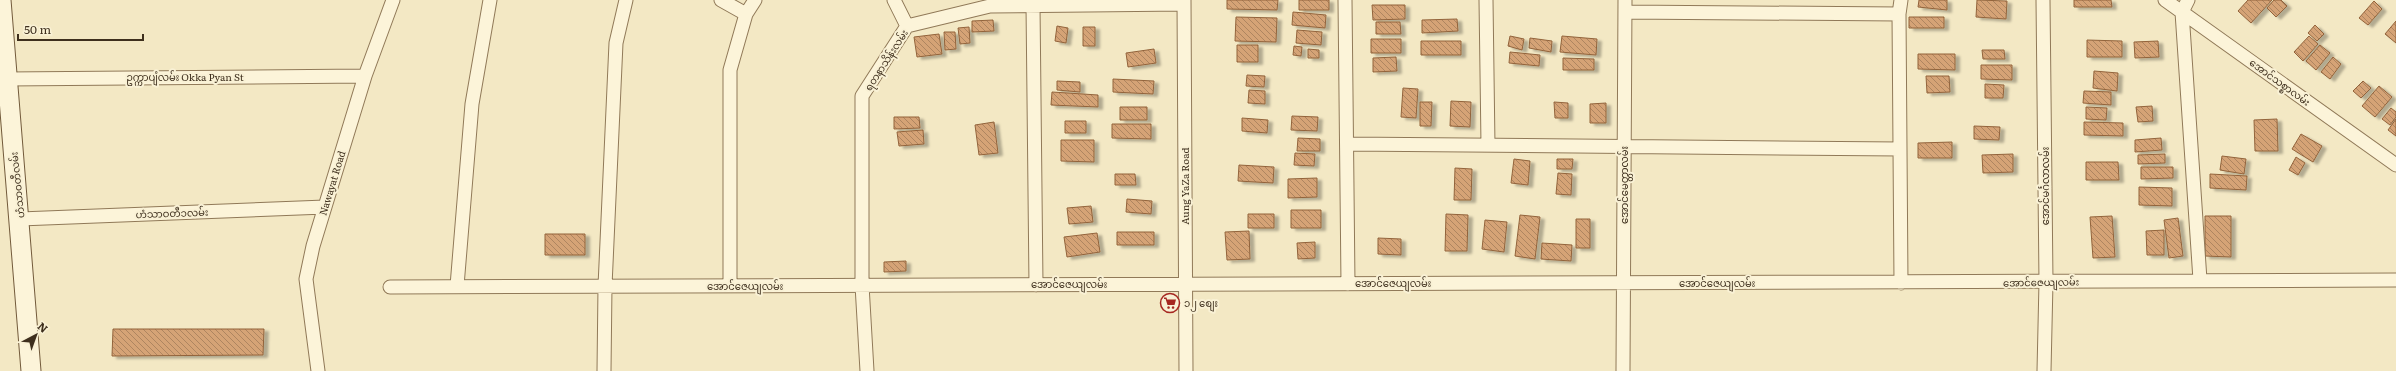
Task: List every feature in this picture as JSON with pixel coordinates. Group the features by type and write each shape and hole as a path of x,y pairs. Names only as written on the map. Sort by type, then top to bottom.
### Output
{"street":[{"name":"Nawayat Road","path":"318,371 306,280 313,246 365,76 393,0"},
{"path":"457,286 472,104 490,0"},
{"path":"604,371 605,286 616,43 626,0"},
{"path":"721,0 746,14"},
{"path":"730,286 730,70 746,14 755,0"},
{"path":"894,0 907,26"},
{"path":"1345,0 1348,284"},
{"path":"1486,0 1488,145"},
{"path":"1901,0 1899,14 1901,283"},
{"name":"အောင်မင်္ဂလာလမ်း","path":"2043,0 2046,282 2044,371"},
{"name":"အောင်သစ္စာလမ်း","path":"2165,0 2185,6 2396,165"},
{"name":"ရတနာသိန်းလမ်း","path":"867,371 862,285 862,96 907,26 990,6 1184,2"},
{"name":"Aung YaZa Road","path":"1184,2 1186,371"},
{"path":"1033,5 1036,285"},
{"path":"1625,6 1899,14"},
{"name":"အောင်မေတ္တာလမ်း","path":"1623,371 1625,6"},
{"path":"2185,6 2200,280"},
{"name":"ဟံသာဝတီလမ်း","path":"1,9 6,79 20,219 31,371"},
{"name":"ဥက္ကာပျံလမ်း Okka Pyan St","path":"6,79 365,76"},
{"path":"1347,144 1624,145 1900,149"},
{"name":"ဟံသာဝတီ၁လမ်း","path":"20,219 325,207"},
{"name":"အောင်ဇေယျလမ်း","path":"390,287 1901,283 2396,280"}],"building":[{"path":"1227,0 1278,0 1277,10 1227,9"},
{"path":"1299,0 1329,0 1329,10 1299,10"},
{"path":"1919,0 1947,0 1947,10 1918,7"},
{"path":"1977,0 2007,1 2006,19 1976,17"},
{"path":"2074,0 2111,0 2112,7 2074,7"},
{"path":"2248,0 2272,0 2251,23 2238,11"},
{"path":"2274,0 2281,0 2287,6 2276,17 2267,8"},
{"path":"2374,1 2382,9 2368,25 2359,18"},
{"path":"1372,5 1405,5 1405,19 1373,20"},
{"path":"1293,12 1326,15 1325,28 1292,25"},
{"path":"1236,17 1277,18 1276,42 1235,41"},
{"path":"1909,17 1944,17 1944,28 1909,28"},
{"path":"1457,19 1458,31 1422,33 1422,20"},
{"path":"993,20 994,31 972,32 972,21"},
{"path":"2396,21 2396,43 2385,34"},
{"path":"1376,22 1400,22 1401,34 1376,34"},
{"path":"2315,25 2324,34 2317,41 2308,33"},
{"path":"1057,26 1068,28 1066,43 1055,41"},
{"path":"969,27 970,43 960,44 958,28"},
{"path":"1083,27 1095,27 1095,46 1083,46"},
{"path":"1297,30 1322,32 1321,45 1296,43"},
{"path":"944,32 955,32 956,49 945,50"},
{"path":"939,34 942,54 917,57 914,37"},
{"path":"1510,36 1524,39 1522,50 1508,46"},
{"path":"1562,36 1597,39 1596,55 1560,52"},
{"path":"2309,36 2318,44 2303,61 2294,52"},
{"path":"1530,38 1552,41 1551,52 1529,48"},
{"path":"1371,39 1401,39 1401,53 1371,53"},
{"path":"2087,40 2122,41 2122,57 2087,57"},
{"path":"1421,41 1461,41 1461,55 1421,55"},
{"path":"2158,41 2159,57 2135,58 2134,42"},
{"path":"1237,45 1258,45 1258,62 1237,62"},
{"path":"2320,45 2330,53 2316,70 2306,61"},
{"path":"1294,46 1302,47 1301,56 1293,55"},
{"path":"1154,49 1156,63 1128,67 1126,53"},
{"path":"1308,49 1319,50 1319,58 1308,58"},
{"path":"1982,50 2004,50 2005,59 1983,59"},
{"path":"1510,52 1540,55 1539,66 1509,63"},
{"path":"1918,54 1955,54 1955,70 1918,69"},
{"path":"1396,57 1397,71 1373,72 1373,58"},
{"path":"2333,57 2341,64 2330,79 2321,72"},
{"path":"1563,58 1594,59 1594,70 1563,70"},
{"path":"1981,65 2012,65 2012,80 1981,79"},
{"path":"2094,71 2118,73 2117,91 2093,88"},
{"path":"1247,75 1265,76 1264,87 1246,86"},
{"path":"1926,76 1949,76 1950,92 1927,93"},
{"path":"1113,79 1154,81 1153,94 1113,92"},
{"path":"1057,81 1080,82 1080,92 1057,90"},
{"path":"2363,81 2371,88 2361,98 2353,91"},
{"path":"1985,84 2004,85 2003,98 1985,98"},
{"path":"2379,86 2392,97 2375,117 2362,106"},
{"path":"1403,88 1418,89 1416,118 1401,117"},
{"path":"1249,90 1265,91 1265,104 1248,103"},
{"path":"2084,91 2111,92 2111,105 2083,103"},
{"path":"1052,92 1098,95 1098,107 1051,105"},
{"path":"1451,101 1471,102 1470,127 1450,126"},
{"path":"1420,102 1432,102 1431,126 1420,126"},
{"path":"1554,102 1568,103 1568,118 1555,118"},
{"path":"1606,103 1606,123 1590,123 1590,104"},
{"path":"2152,106 2153,121 2138,122 2136,107"},
{"path":"1120,107 1147,107 1147,120 1120,120"},
{"path":"2086,107 2107,108 2106,120 2086,119"},
{"path":"2391,108 2396,112 2396,117 2390,125 2382,119"},
{"path":"1292,116 1318,117 1317,131 1291,130"},
{"path":"894,117 919,117 920,128 894,129"},
{"path":"1242,118 1268,120 1267,133 1242,131"},
{"path":"2277,119 2278,151 2255,151 2254,120"},
{"path":"2396,119 2396,136 2388,130"},
{"path":"1065,121 1086,121 1086,133 1065,133"},
{"path":"994,122 998,153 979,155 975,125"},
{"path":"2084,122 2123,123 2123,136 2084,135"},
{"path":"1112,124 1151,124 1151,139 1112,138"},
{"path":"1974,126 2000,127 1999,140 1974,139"},
{"path":"923,130 924,144 899,146 897,132"},
{"path":"2301,134 2322,146 2313,162 2292,149"},
{"path":"1298,138 1320,139 1320,151 1297,151"},
{"path":"2161,138 2162,150 2135,152 2135,140"},
{"path":"1061,140 1094,140 1094,162 1061,161"},
{"path":"1952,142 1952,158 1918,158 1918,143"},
{"path":"1295,153 1315,154 1314,166 1294,165"},
{"path":"2013,154 2013,172 1983,173 1982,155"},
{"path":"2165,154 2165,163 2138,164 2138,155"},
{"path":"2222,156 2246,159 2244,174 2220,170"},
{"path":"2296,157 2305,163 2298,175 2289,170"},
{"path":"1514,159 1530,161 1528,185 1511,183"},
{"path":"1557,159 1573,159 1572,169 1557,169"},
{"path":"2086,162 2118,162 2119,180 2086,180"},
{"path":"1239,165 1274,167 1273,183 1238,181"},
{"path":"2141,167 2173,167 2173,178 2141,179"},
{"path":"1455,168 1472,169 1471,200 1454,200"},
{"path":"1558,173 1572,174 1571,195 1556,194"},
{"path":"1115,174 1135,174 1136,185 1115,185"},
{"path":"2210,174 2247,176 2246,190 2210,188"},
{"path":"1317,178 1317,197 1288,198 1288,179"},
{"path":"2139,187 2172,188 2172,206 2139,205"},
{"path":"1127,199 1152,201 1151,214 1126,212"},
{"path":"1091,206 1093,222 1069,224 1067,208"},
{"path":"1291,210 1321,210 1321,228 1291,228"},
{"path":"1248,214 1274,214 1274,228 1248,228"},
{"path":"1446,214 1468,215 1467,251 1445,251"},
{"path":"1520,215 1540,217 1535,259 1515,256"},
{"path":"2112,216 2115,257 2093,258 2090,217"},
{"path":"2205,216 2231,216 2231,257 2205,256"},
{"path":"2178,218 2183,256 2169,258 2164,220"},
{"path":"1576,219 1590,219 1590,248 1576,248"},
{"path":"1485,220 1507,222 1504,252 1482,249"},
{"path":"2164,230 2164,255 2147,255 2146,231"},
{"path":"1249,231 1250,259 1227,260 1225,232"},
{"path":"1117,232 1154,232 1154,245 1117,245"},
{"path":"1097,233 1100,252 1067,257 1064,237"},
{"path":"545,234 585,234 585,255 545,255"},
{"path":"1378,238 1401,239 1401,255 1378,254"},
{"path":"1315,242 1315,258 1298,259 1297,243"},
{"path":"1542,243 1572,245 1571,261 1541,259"},
{"path":"906,261 906,271 884,272 884,262"},
{"path":"113,329 264,329 263,355 112,356"}],"place":[{"name":"၁၂ စျေး","path":"1170,303"}]}
